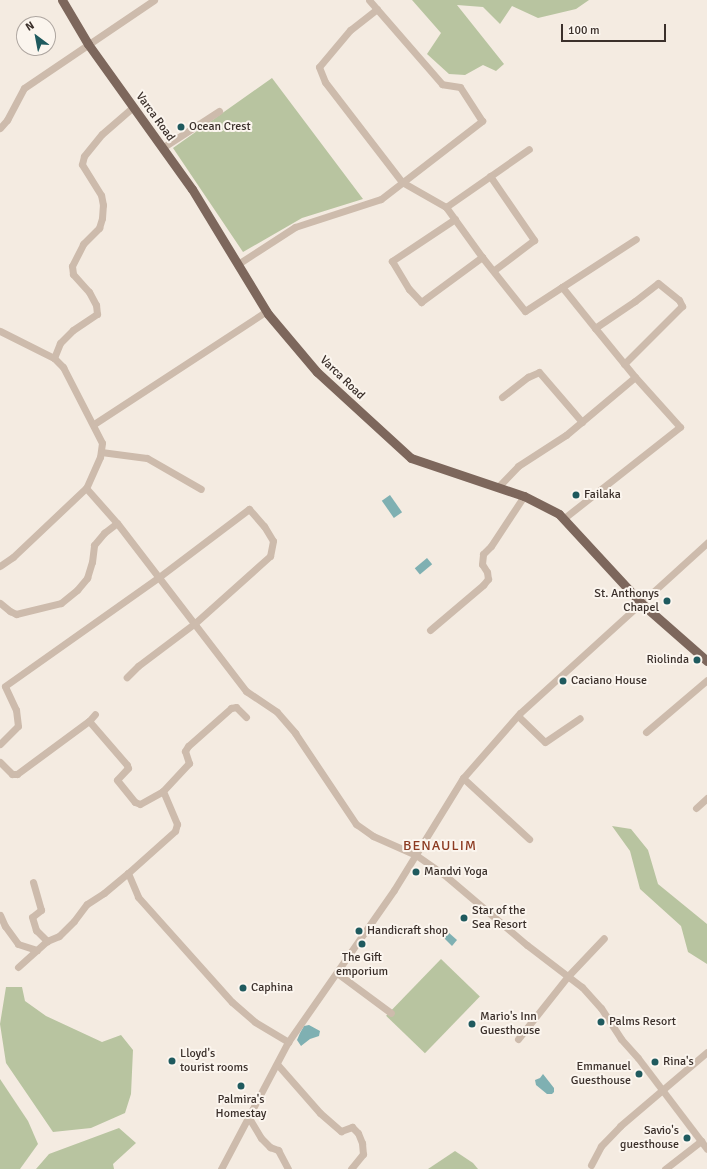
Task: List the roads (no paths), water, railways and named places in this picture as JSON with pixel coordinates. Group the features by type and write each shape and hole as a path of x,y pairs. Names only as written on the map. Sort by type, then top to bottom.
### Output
{"main road":[{"name":"Varca Road","path":"62,0 88,44 192,189 266,311 317,372 411,458 524,496 559,514 641,603 707,661"}],"street":[{"path":"0,128 7,120 24,88 154,0"},
{"path":"238,264 295,227 381,199 482,121 460,87 442,84 369,0"},
{"path":"377,9 350,30 319,68 325,82 402,182 446,206 482,257 525,311 636,239"},
{"path":"54,358 60,343 73,330 97,314 96,305 89,292 73,274 72,266 83,244 99,228 102,218 103,205 101,195 82,164 84,156 102,134 133,107"},
{"path":"162,148 219,111"},
{"path":"446,206 529,149"},
{"path":"490,176 534,240 493,271"},
{"path":"455,219 392,261 409,289 421,302 482,257"},
{"path":"595,328 635,301 658,283 679,300 682,306 624,364"},
{"path":"562,287 624,364 680,427 563,519"},
{"path":"94,424 266,311"},
{"path":"0,331 54,358 63,367 94,424 102,443 101,452 86,488 13,557 0,566"},
{"path":"502,397 528,377 539,372 582,422"},
{"path":"498,487 518,466 566,435 635,377"},
{"path":"101,452 147,458 201,489"},
{"path":"86,488 117,522 246,691 277,712 295,733 356,824 373,836 416,855 447,877 527,945 582,987 601,1008 621,1039 707,1149"},
{"path":"430,630 483,585 488,579 487,572 482,564 483,554 491,546 524,496"},
{"path":"0,744 18,726 16,710 7,694 5,686 159,577 249,509 264,526 273,541 270,556 194,622 138,666 127,677"},
{"path":"0,602 10,612 16,614 61,602 77,590 87,578 92,562 94,545 104,533 117,522"},
{"path":"221,1169 288,1042 394,890 463,778 518,716 707,543"},
{"path":"646,732 707,680"},
{"path":"89,721 127,765 128,768 117,780 135,802 140,804 163,791 189,763 185,751 192,742 231,708 236,707 246,717"},
{"path":"0,762 12,774 17,774 89,721 95,714"},
{"path":"518,716 545,742 580,718"},
{"path":"463,778 529,839"},
{"path":"18,967 46,941 59,936 74,921 87,904 104,893 175,831 177,824 163,791"},
{"path":"696,808 707,798"},
{"path":"128,873 138,897 232,1002 255,1022 288,1042"},
{"path":"33,882 41,910 32,917 36,930 46,941"},
{"path":"0,915 5,926 18,944 37,950"},
{"path":"518,1039 568,976 604,938"},
{"path":"337,973 391,1013"},
{"path":"591,1165 600,1146 707,1052"},
{"path":"277,1064 320,1113 341,1131 352,1127 358,1133 362,1143 363,1154 351,1169"},
{"path":"249,1118 261,1138 270,1147 278,1150 288,1169"},
{"path":"665,1169 701,1141"}],"water":[{"path":"390,495 402,512 394,518 382,501"},
{"path":"427,558 432,564 420,574 415,568"},
{"path":"448,932 457,940 452,946 443,937"},
{"path":"309,1025 320,1031 319,1036 310,1039 301,1046 297,1040 304,1026"},
{"path":"543,1074 554,1088 554,1092 552,1094 547,1094 536,1085 535,1080 540,1078"}],"place":[{"name":"Ocean Crest","path":"181,127"},
{"name":"Failaka","path":"576,495"},
{"name":"St. Anthonys Chapel","path":"667,601"},
{"name":"Riolinda","path":"697,660"},
{"name":"Caciano House","path":"563,681"},
{"name":"Mandvi Yoga","path":"416,872"},
{"name":"Star of the Sea Resort","path":"464,918"},
{"name":"Handicraft shop","path":"359,931"},
{"name":"The Gift emporium","path":"362,944"},
{"name":"Caphina","path":"243,988"},
{"name":"Palms Resort","path":"601,1022"},
{"name":"Mario's Inn Guesthouse","path":"472,1024"},
{"name":"Lloyd's tourist rooms","path":"172,1061"},
{"name":"Rina's","path":"655,1062"},
{"name":"Emmanuel Guesthouse","path":"639,1074"},
{"name":"Palmira's Homestay","path":"241,1086"},
{"name":"Savio's guesthouse","path":"687,1138"}],"district":[{"name":"BENAULIM","path":"440,846"}]}
